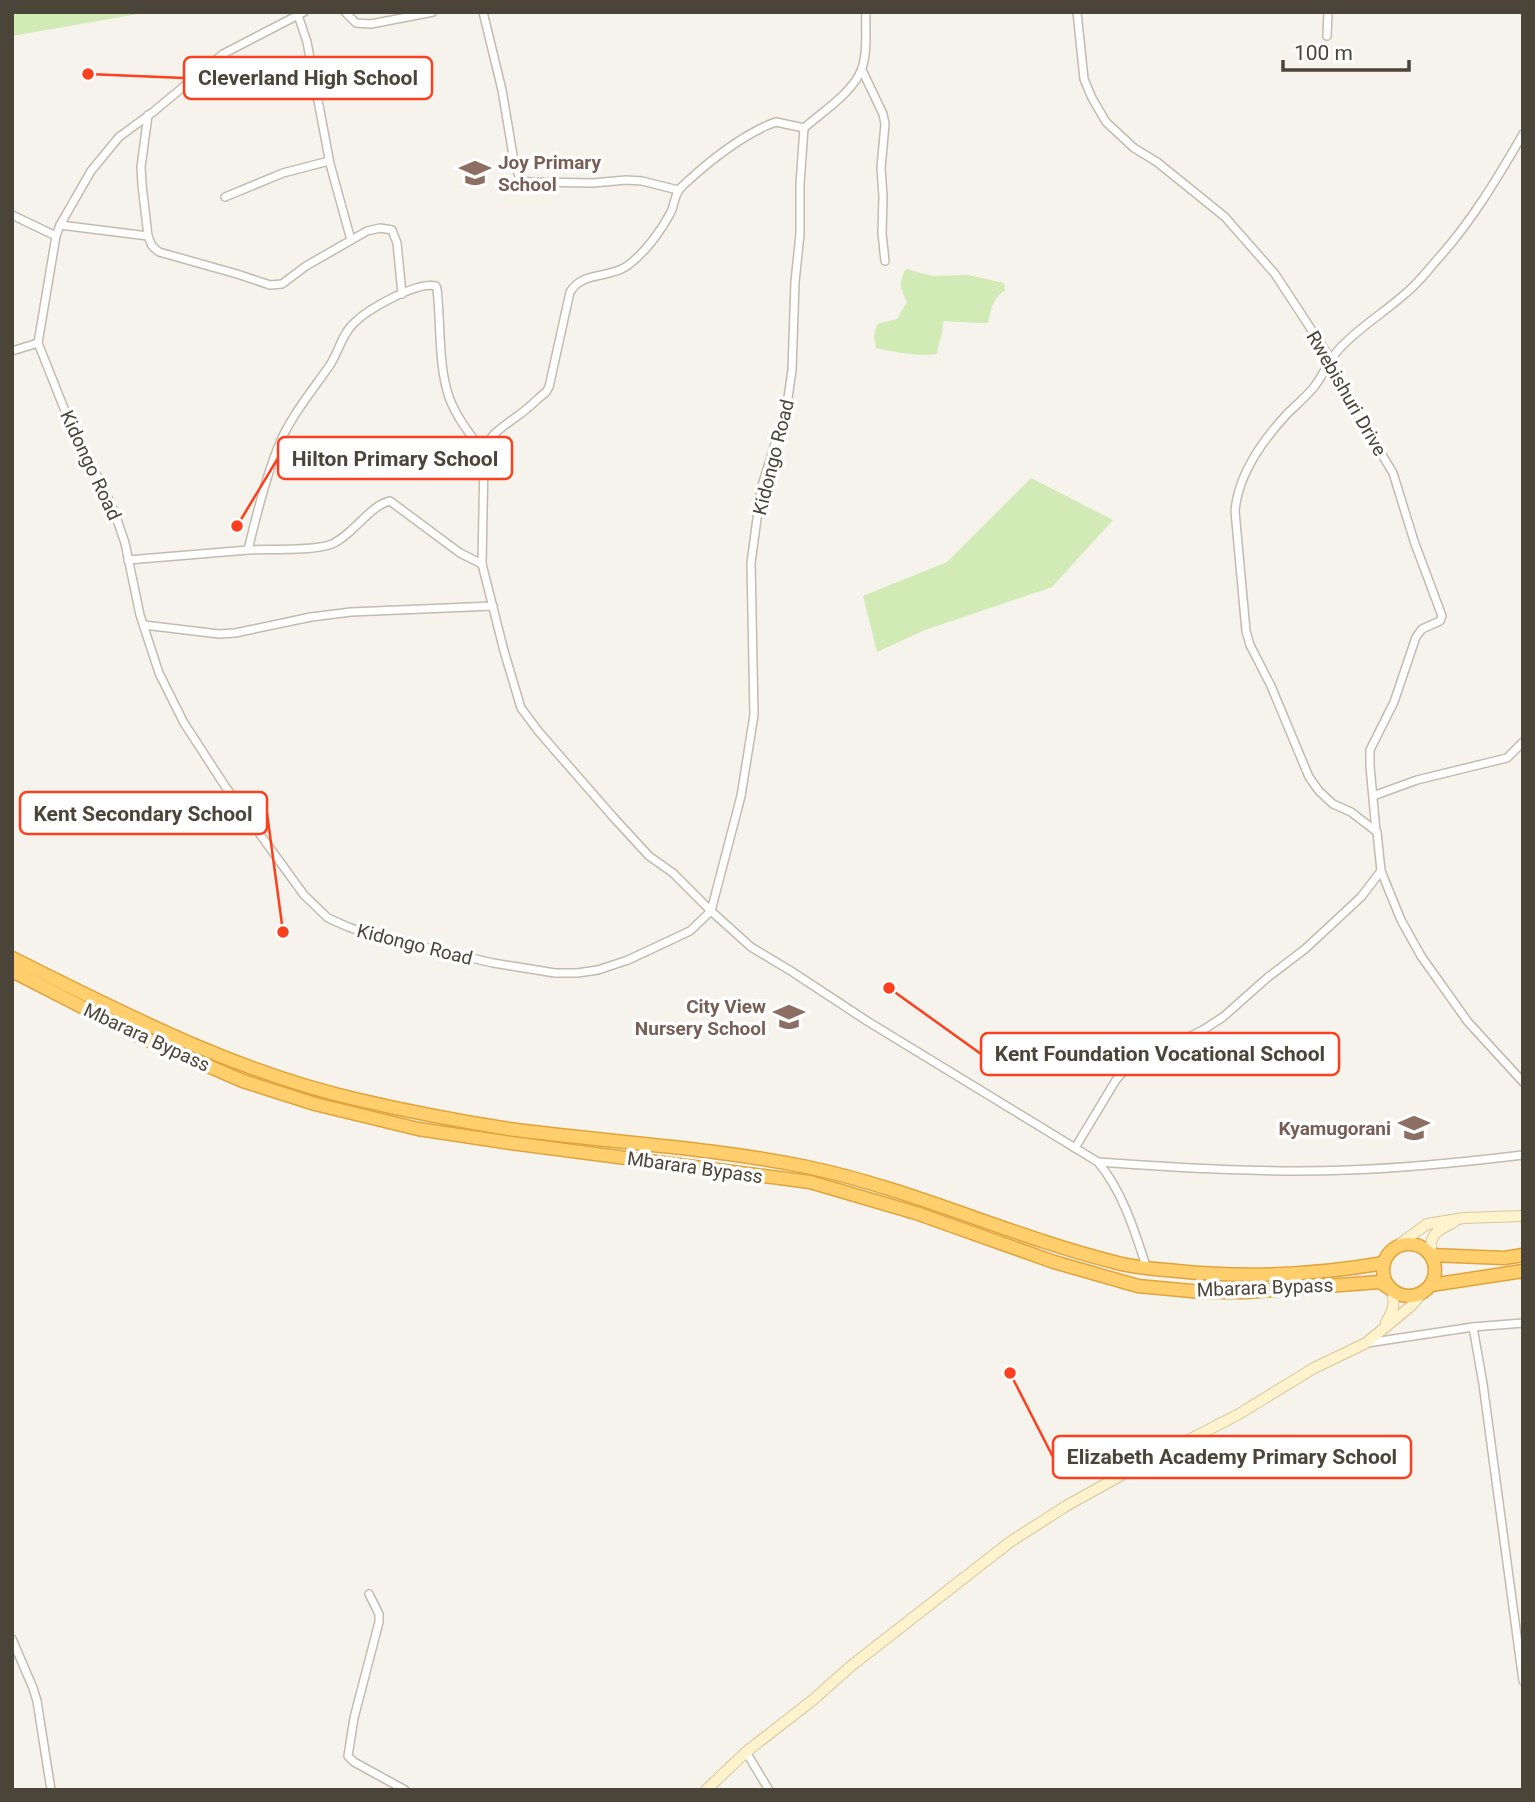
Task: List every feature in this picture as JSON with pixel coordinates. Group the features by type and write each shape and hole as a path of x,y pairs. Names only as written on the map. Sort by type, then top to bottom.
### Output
{"highway":[{"name":"Mbarara Bypass","path":"12,958 155,1029 230,1061 352,1099 508,1128 718,1153 807,1167 883,1186 1054,1245 1147,1269 1282,1274 1360,1267 1384,1262"},
{"name":"Mbarara Bypass","path":"12,971 141,1037 243,1081 316,1104 418,1129 810,1182 916,1213 1054,1262 1138,1286 1202,1292 1246,1292 1380,1282 1392,1290"},
{"path":"1427,1289 1434,1279 1436,1267 1431,1255 1424,1248 1406,1244 1397,1247 1387,1256 1383,1272 1386,1282 1392,1290 1404,1296 1427,1289 1523,1271"},
{"path":"1431,1255 1504,1258 1523,1255"}],"main road":[{"path":"1397,1247 1427,1224 1464,1218 1523,1216"},
{"path":"1431,1255 1430,1243 1437,1231 1464,1218"},
{"path":"706,1790 746,1752 1010,1542 1066,1506 1239,1414 1314,1368 1366,1343 1411,1306 1427,1289"},
{"path":"1380,1331 1393,1312 1395,1300 1392,1290"}],"street":[{"path":"345,12 356,23 371,24 433,12"},
{"path":"483,12 502,90 514,162 520,179 531,182 642,181 678,190"},
{"path":"866,12 865,59 862,70 840,97 803,128 776,122 762,127 710,161 678,190 661,229 625,268 589,277 574,285 570,292 549,387 518,416 496,430 484,452 482,564 521,709 649,856 673,873 751,947 1098,1162 1122,1201 1147,1269"},
{"name":"Rwebishuri Drive","path":"1077,12 1084,79 1106,122 1134,148 1166,169 1225,217 1275,274 1330,358 1337,380 1393,472 1414,541 1442,616 1440,621 1426,627 1416,637 1394,702 1370,750 1381,871 1401,920 1422,956 1468,1022 1523,1082"},
{"path":"1327,36 1328,12"},
{"path":"12,351 38,343 60,225 91,170 119,137 223,54 301,14 330,161 351,240"},
{"path":"862,70 885,124 881,168 885,261"},
{"path":"148,116 141,167 148,236 152,246 159,252 277,286 367,231 380,228 392,230 397,243 402,294"},
{"name":"Kidongo Road","path":"38,343 71,426 115,514 159,673 184,723 225,786 304,895 328,918 372,935 494,963 555,973 598,970 628,960 690,931 711,911 741,796 754,715 751,563 761,489 787,405 792,370 803,128"},
{"path":"1377,832 1351,812 1333,804 1309,776 1271,686 1250,645 1237,535 1236,497 1243,478 1263,445 1313,388 1330,358 1343,344 1408,292 1455,240 1500,175 1523,134"},
{"path":"225,197 284,173 330,161"},
{"path":"12,215 56,236"},
{"path":"60,225 148,236"},
{"path":"248,550 278,445 288,426 331,362 346,333 355,322 391,298 424,286 436,286 443,365 449,397 473,439 484,452"},
{"path":"128,560 330,545 348,535 379,505 390,501 460,553 482,564"},
{"path":"144,625 219,634 351,612 493,606"},
{"path":"1373,796 1417,780 1507,758 1523,742"},
{"path":"1075,1148 1124,1069 1132,1062 1163,1050 1223,1017 1332,925 1361,897 1381,871"},
{"path":"1098,1162 1248,1170 1348,1170 1523,1155"},
{"path":"1366,1343 1473,1327 1523,1323"},
{"path":"1473,1327 1523,1681"},
{"path":"369,1594 380,1614 379,1622 354,1718 348,1756 405,1790"},
{"path":"12,1639 37,1700 51,1790"},
{"path":"746,1752 769,1790"}],"green space":[{"path":"12,12 149,12 12,36"},
{"path":"906,269 933,276 968,275 1004,283 1005,290 995,300 988,323 943,321 937,354 914,354 876,348 874,336 877,324 897,319 907,302 901,286"},
{"path":"1031,478 1113,520 1052,587 925,630 877,652 863,596 947,562"}],"place":[{"name":"Cleverland High School","path":"88,74"},
{"name":"Joy Primary School","path":"475,173"},
{"name":"Hilton Primary School","path":"237,526"},
{"name":"Kent Secondary School","path":"283,932"},
{"name":"Kent Foundation Vocational School","path":"889,988"},
{"name":"City View Nursery School","path":"789,1017"},
{"name":"Kyamugorani","path":"1414,1128"},
{"name":"Elizabeth Academy Primary School","path":"1010,1373"}]}
